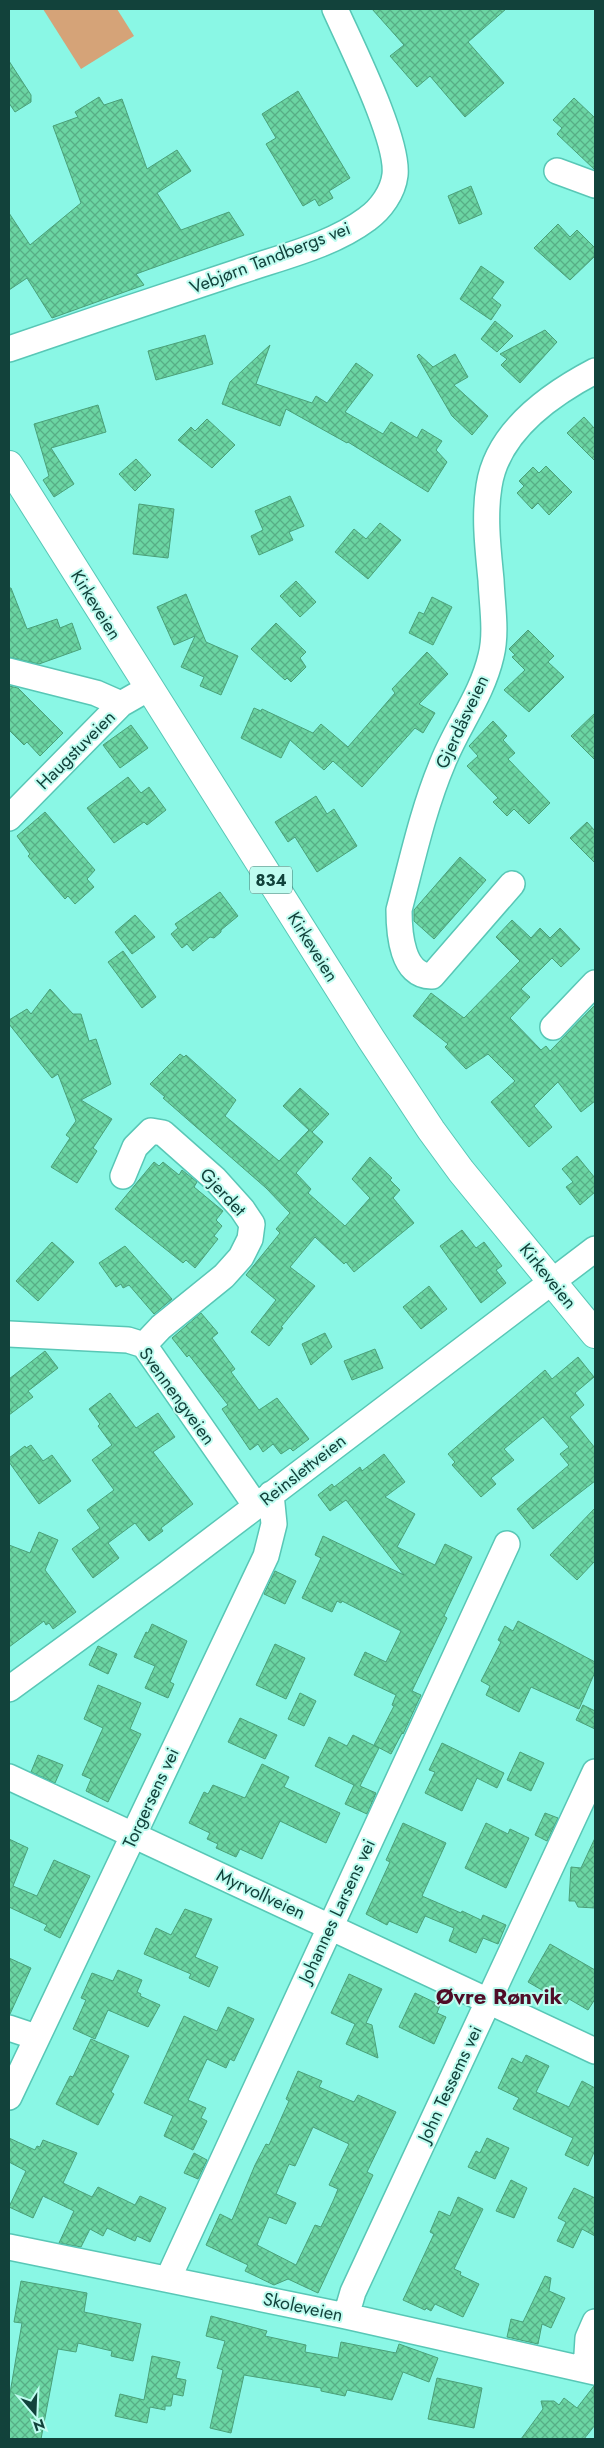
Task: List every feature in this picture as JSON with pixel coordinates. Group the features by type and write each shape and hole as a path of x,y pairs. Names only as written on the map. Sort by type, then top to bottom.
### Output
{"main road":[{"name":"Kirkeveien","path":"9,465 431,1130 461,1171 595,1334"}],"street":[{"name":"Vebjørn Tandbergs vei","path":"9,349 295,252 343,234 369,218 388,197 395,175 394,150 367,81 335,9"},
{"path":"557,171 595,185"},
{"name":"Gjerdåsveien","path":"512,884 432,976 422,976 415,972 402,948 399,930 399,910 434,783 445,756 481,689 492,653 492,609 486,515 489,484 501,454 515,431 540,407 574,382 595,371"},
{"path":"9,670 96,693 121,704"},
{"name":"Haugstuveien","path":"9,818 121,704 149,688"},
{"path":"553,1026 595,983"},
{"name":"Gjerdet","path":"123,1176 135,1147 151,1131 163,1133 215,1179 242,1209 252,1224 250,1239 241,1257 224,1276 160,1327 144,1345"},
{"name":"Reinslettveien","path":"9,1689 264,1500 595,1250"},
{"name":"Svennengveien","path":"9,1334 128,1340 144,1345 264,1500"},
{"name":"Torgersens vei","path":"9,2098 36,2037 266,1556 274,1524 264,1500"},
{"name":"Johannes Larsens vei","path":"168,2279 507,1544"},
{"name":"John Tessems vei","path":"346,2316 353,2292 595,1772"},
{"name":"Myrvollveien","path":"9,1777 595,2050"},
{"path":"9,2028 36,2037"},
{"name":"Skoleveien","path":"9,2248 346,2316 591,2371"},
{"path":"591,2371 588,2338 595,2322"}],"shaded area":[{"path":"43,9 117,9 134,36 81,69"}],"building":[{"path":"372,9 506,9 468,42 504,83 465,117 430,76 417,87 390,56 404,45"},
{"path":"9,61 31,95 31,102 15,112 9,103"},
{"path":"298,91 350,178 329,191 333,198 319,206 315,199 303,206 266,144 276,138 262,114"},
{"path":"99,97 104,105 122,99 147,169 177,150 191,171 157,193 181,230 229,212 244,235 136,274 144,285 52,318 27,278 9,290 9,213 30,245 81,203 53,126 78,117 75,112"},
{"path":"574,98 595,118 595,170 557,134 562,128 553,120"},
{"path":"471,186 482,214 459,224 448,196"},
{"path":"558,224 570,237 577,230 595,248 595,256 570,280 534,248"},
{"path":"481,266 504,282 492,298 501,305 491,320 460,299"},
{"path":"495,321 513,336 497,352 481,339"},
{"path":"545,330 557,342 520,383 501,365 507,359 500,354"},
{"path":"205,335 213,364 156,380 148,351"},
{"path":"270,345 256,384 312,403 316,396 327,403 356,363 373,375 345,412 383,434 391,422 417,438 422,429 442,441 436,450 447,462 428,492 348,442 286,409 280,426 222,404 230,382"},
{"path":"419,354 433,367 455,354 468,377 454,385 488,416 472,435 452,416 417,356"},
{"path":"98,405 106,432 51,448 74,484 54,497 43,480 49,476 34,424"},
{"path":"584,417 595,429 595,461 567,433"},
{"path":"207,419 235,445 212,468 178,440 191,427 195,431"},
{"path":"136,459 151,475 135,491 119,474"},
{"path":"546,466 572,492 549,515 538,503 532,509 517,493 524,486 519,481 533,467 539,473"},
{"path":"290,496 304,526 289,532 293,540 259,555 251,536 263,530 255,511"},
{"path":"139,504 174,509 168,558 133,554"},
{"path":"380,523 401,540 368,579 335,552 354,529 366,539"},
{"path":"296,581 316,602 300,617 280,596"},
{"path":"9,588 11,588 27,629 57,619 60,628 72,623 81,649 39,664 9,657"},
{"path":"186,594 206,642 238,656 221,695 200,686 204,677 181,667 195,636 174,645 157,607"},
{"path":"432,597 452,607 433,645 409,633 419,612 424,614"},
{"path":"276,623 306,652 300,658 306,667 291,682 287,678 285,680 251,649"},
{"path":"528,630 554,656 548,662 564,677 529,712 504,690 525,670 512,657 515,655 509,649"},
{"path":"427,652 448,674 419,704 435,713 423,733 415,728 362,787 333,761 324,770 290,740 281,758 241,738 254,708 261,711 262,709 313,733 321,724 348,747 395,693 392,689"},
{"path":"9,686 18,688 63,733 40,756 27,742 24,745 9,730"},
{"path":"595,713 595,760 571,736"},
{"path":"493,721 507,736 503,740 515,753 508,759 550,803 529,824 514,809 507,816 493,802 498,798 467,766 478,756 469,746"},
{"path":"131,725 148,748 120,768 103,745"},
{"path":"128,777 141,793 149,787 166,810 147,825 144,822 114,843 87,808"},
{"path":"316,796 327,814 334,809 357,846 317,872 295,837 288,842 275,822"},
{"path":"45,812 95,870 87,879 94,887 75,904 68,896 65,899 28,856 30,854 17,836"},
{"path":"587,822 595,831 595,863 570,838"},
{"path":"460,857 486,880 434,939 414,921 414,910"},
{"path":"220,892 238,916 214,938 210,937 193,951 187,944 182,948 171,934 178,928 175,924"},
{"path":"135,915 155,937 132,954 115,932"},
{"path":"512,920 531,938 540,928 550,938 560,928 580,949 561,967 552,958 521,989 530,997 510,1018 541,1050 546,1046 550,1051 595,1005 595,1101 581,1112 558,1082 534,1106 552,1127 529,1147 491,1102 515,1081 488,1054 466,1069 445,1047 448,1044 413,1016 431,993 464,1018 520,961 496,937"},
{"path":"123,951 156,997 142,1008 108,962"},
{"path":"50,989 73,1014 81,1014 89,1041 96,1039 111,1084 81,1100 112,1119 93,1148 97,1151 77,1183 51,1167 70,1138 66,1135 76,1121 58,1074 52,1078 9,1024 9,1020 27,1009 31,1014"},
{"path":"180,1054 184,1057 186,1055 236,1100 225,1116 279,1161 309,1130 283,1106 300,1088 329,1114 312,1132 323,1142 296,1173 311,1189 308,1193 345,1226 370,1198 352,1179 370,1157 392,1178 390,1180 400,1190 393,1198 414,1223 354,1272 346,1262 344,1264 315,1237 290,1267 315,1286 281,1327 283,1328 269,1346 251,1332 276,1300 246,1275 280,1233 276,1229 290,1213 266,1188 163,1098 165,1097 150,1084"},
{"path":"577,1156 595,1178 595,1192 580,1205 566,1187 573,1182 562,1169"},
{"path":"154,1162 159,1166 163,1162 179,1175 182,1170 197,1182 194,1187 223,1211 216,1220 222,1226 214,1236 218,1239 195,1268 186,1260 183,1263 115,1209"},
{"path":"462,1230 476,1248 484,1242 502,1266 496,1270 506,1283 481,1303 440,1246"},
{"path":"52,1242 74,1262 38,1301 16,1281"},
{"path":"125,1246 172,1299 154,1314 129,1285 123,1288 121,1284 116,1287 99,1263"},
{"path":"429,1286 447,1309 421,1329 403,1307"},
{"path":"201,1313 218,1333 212,1338 235,1369 231,1372 259,1410 277,1398 309,1439 293,1451 290,1448 281,1454 273,1444 263,1452 258,1444 250,1450 222,1409 228,1405 189,1355 187,1357 172,1338"},
{"path":"325,1333 332,1347 311,1365 302,1344"},
{"path":"375,1349 383,1368 352,1380 344,1361"},
{"path":"45,1351 58,1368 28,1391 33,1397 9,1415 9,1379"},
{"path":"578,1357 594,1377 575,1393 584,1405 570,1417 595,1448 595,1481 533,1529 517,1509 569,1465 560,1454 569,1447 543,1417 504,1449 514,1460 491,1478 496,1484 481,1497 452,1465 455,1462 448,1454 545,1370 552,1379"},
{"path":"110,1393 136,1428 158,1413 175,1437 153,1452 193,1504 161,1528 163,1531 149,1541 135,1523 108,1543 119,1558 93,1578 72,1549 100,1528 87,1510 114,1490 92,1460 112,1445 98,1426 100,1424 89,1409"},
{"path":"31,1445 43,1461 52,1455 71,1481 39,1504 9,1462 9,1458 25,1446 26,1448"},
{"path":"384,1454 405,1482 385,1497 415,1514 397,1547 435,1565 445,1544 472,1557 444,1616 447,1618 412,1691 421,1695 403,1734 391,1754 374,1745 394,1706 392,1705 396,1695 354,1675 365,1652 386,1662 401,1631 342,1601 341,1603 337,1601 332,1612 302,1598 321,1558 315,1555 323,1536 404,1575 346,1500 330,1511 318,1495 332,1484 334,1487 360,1467 362,1471"},
{"path":"595,1508 595,1561 577,1580 550,1555"},
{"path":"39,1532 58,1540 45,1570 76,1612 53,1629 49,1623 46,1625 44,1621 9,1647 9,1545 30,1553"},
{"path":"275,1571 296,1581 285,1604 264,1594"},
{"path":"518,1621 595,1662 595,1672 579,1709 531,1687 519,1712 486,1695 490,1686 481,1681 501,1642 498,1640 505,1626 513,1631"},
{"path":"152,1624 187,1641 170,1682 174,1684 168,1698 145,1688 155,1666 134,1657"},
{"path":"275,1644 305,1658 286,1699 256,1685"},
{"path":"98,1646 117,1654 108,1674 89,1665"},
{"path":"98,1685 141,1703 130,1729 141,1734 108,1802 86,1791 91,1779 82,1775 103,1728 84,1719"},
{"path":"300,1693 316,1701 304,1726 288,1719"},
{"path":"583,1705 595,1711 595,1729 576,1720"},
{"path":"240,1718 277,1735 265,1759 228,1742"},
{"path":"353,1735 379,1748 360,1786 376,1793 367,1814 345,1804 354,1785 315,1766 329,1737 347,1746"},
{"path":"442,1743 504,1773 497,1788 477,1778 462,1811 425,1793 435,1772 429,1770"},
{"path":"520,1752 544,1763 531,1791 507,1780"},
{"path":"38,1755 63,1765 55,1783 31,1772"},
{"path":"262,1764 289,1777 284,1787 340,1813 326,1843 280,1821 262,1859 240,1849 236,1857 216,1848 218,1844 207,1839 210,1833 189,1823 204,1792 208,1794 213,1785 245,1798"},
{"path":"545,1813 558,1818 547,1841 535,1835"},
{"path":"403,1823 446,1843 422,1896 481,1920 483,1915 506,1925 498,1944 483,1938 476,1953 449,1941 454,1928 425,1916 417,1933 389,1921 387,1925 366,1914 390,1862 386,1860"},
{"path":"486,1823 508,1834 510,1829 529,1838 506,1888 465,1868"},
{"path":"595,1838 595,1908 578,1907 575,1901 569,1901 571,1867 581,1868"},
{"path":"9,1839 28,1848 13,1886 37,1896 54,1860 90,1876 60,1938 44,1930 47,1925 9,1907"},
{"path":"185,1909 212,1919 195,1957 218,1967 209,1987 189,1978 191,1974 144,1954 156,1928 171,1935"},
{"path":"550,1944 595,1970 595,1999 588,2010 569,1999 566,2004 528,1982"},
{"path":"9,1958 31,1968 10,2014 9,2014"},
{"path":"118,1970 142,1980 137,1992 141,1994 140,1996 160,2005 148,2027 108,2010 95,2039 73,2029 86,2000 81,1998 92,1973 113,1981"},
{"path":"349,1974 382,1989 366,2023 372,2025 378,2058 346,2044 355,2024 331,2013"},
{"path":"415,1993 440,2005 437,2013 446,2017 434,2044 399,2027"},
{"path":"228,2007 254,2019 234,2061 230,2059 226,2068 207,2059 188,2100 206,2108 201,2118 207,2121 193,2150 164,2136 173,2116 144,2103 184,2016 217,2031"},
{"path":"91,2039 129,2056 111,2092 114,2094 98,2125 56,2104 70,2076 73,2077"},
{"path":"526,2055 549,2066 536,2092 569,2107 582,2081 595,2088 595,2150 588,2166 565,2155 573,2138 513,2109 519,2098 498,2088 512,2058 522,2063"},
{"path":"298,2071 322,2081 319,2087 354,2102 358,2095 396,2112 367,2172 373,2175 318,2293 288,2279 274,2285 245,2271 248,2265 206,2245 220,2214 232,2220 255,2165 266,2144 269,2145 289,2101 286,2099","holes":["313,2127 349,2144 329,2185 338,2189 334,2199 321,2227 315,2225 296,2265 257,2245 269,2217 286,2224 296,2203 276,2194 289,2164 295,2166"]},
{"path":"9,2138 35,2150 37,2146 40,2147 43,2140 77,2153 63,2183 92,2197 98,2187 135,2205 140,2196 166,2208 150,2242 137,2236 135,2241 107,2228 103,2236 90,2229 81,2247 59,2243 74,2211 43,2196 33,2218 9,2207 26,2171 9,2162"},
{"path":"487,2138 509,2148 495,2179 468,2167 476,2151 480,2153"},
{"path":"194,2153 207,2160 198,2179 184,2173"},
{"path":"511,2180 527,2188 514,2218 496,2211"},
{"path":"574,2188 595,2198 595,2236 582,2229 573,2248 557,2241 566,2222 558,2218"},
{"path":"458,2197 483,2209 454,2269 461,2272 460,2275 479,2284 463,2317 435,2304 431,2311 403,2300 434,2234 430,2232 439,2211 450,2216"},
{"path":"545,2276 551,2278 549,2291 565,2298 551,2328 542,2324 538,2344 507,2337 511,2319 523,2322"},
{"path":"21,2281 87,2293 84,2312 141,2324 133,2361 111,2356 112,2351 78,2343 76,2352 58,2349 41,2439 9,2439 9,2399 22,2323 14,2322"},
{"path":"211,2316 267,2331 265,2336 306,2345 305,2352 338,2358 341,2342 396,2353 399,2344 438,2358 429,2382 403,2372 392,2400 347,2390 345,2396 321,2391 321,2388 244,2375 231,2433 210,2428 223,2370 217,2368 225,2341 206,2336"},
{"path":"152,2356 180,2362 176,2378 186,2380 183,2396 173,2394 171,2406 165,2406 165,2410 150,2407 147,2423 115,2416 120,2394 144,2400"},
{"path":"437,2378 482,2388 474,2428 428,2419"},
{"path":"594,2386 595,2425 584,2439 521,2439 543,2409 541,2401 554,2401 559,2405 564,2398 577,2408"}],"district":[{"name":"Øvre Rønvik","path":"499,1996"}]}
